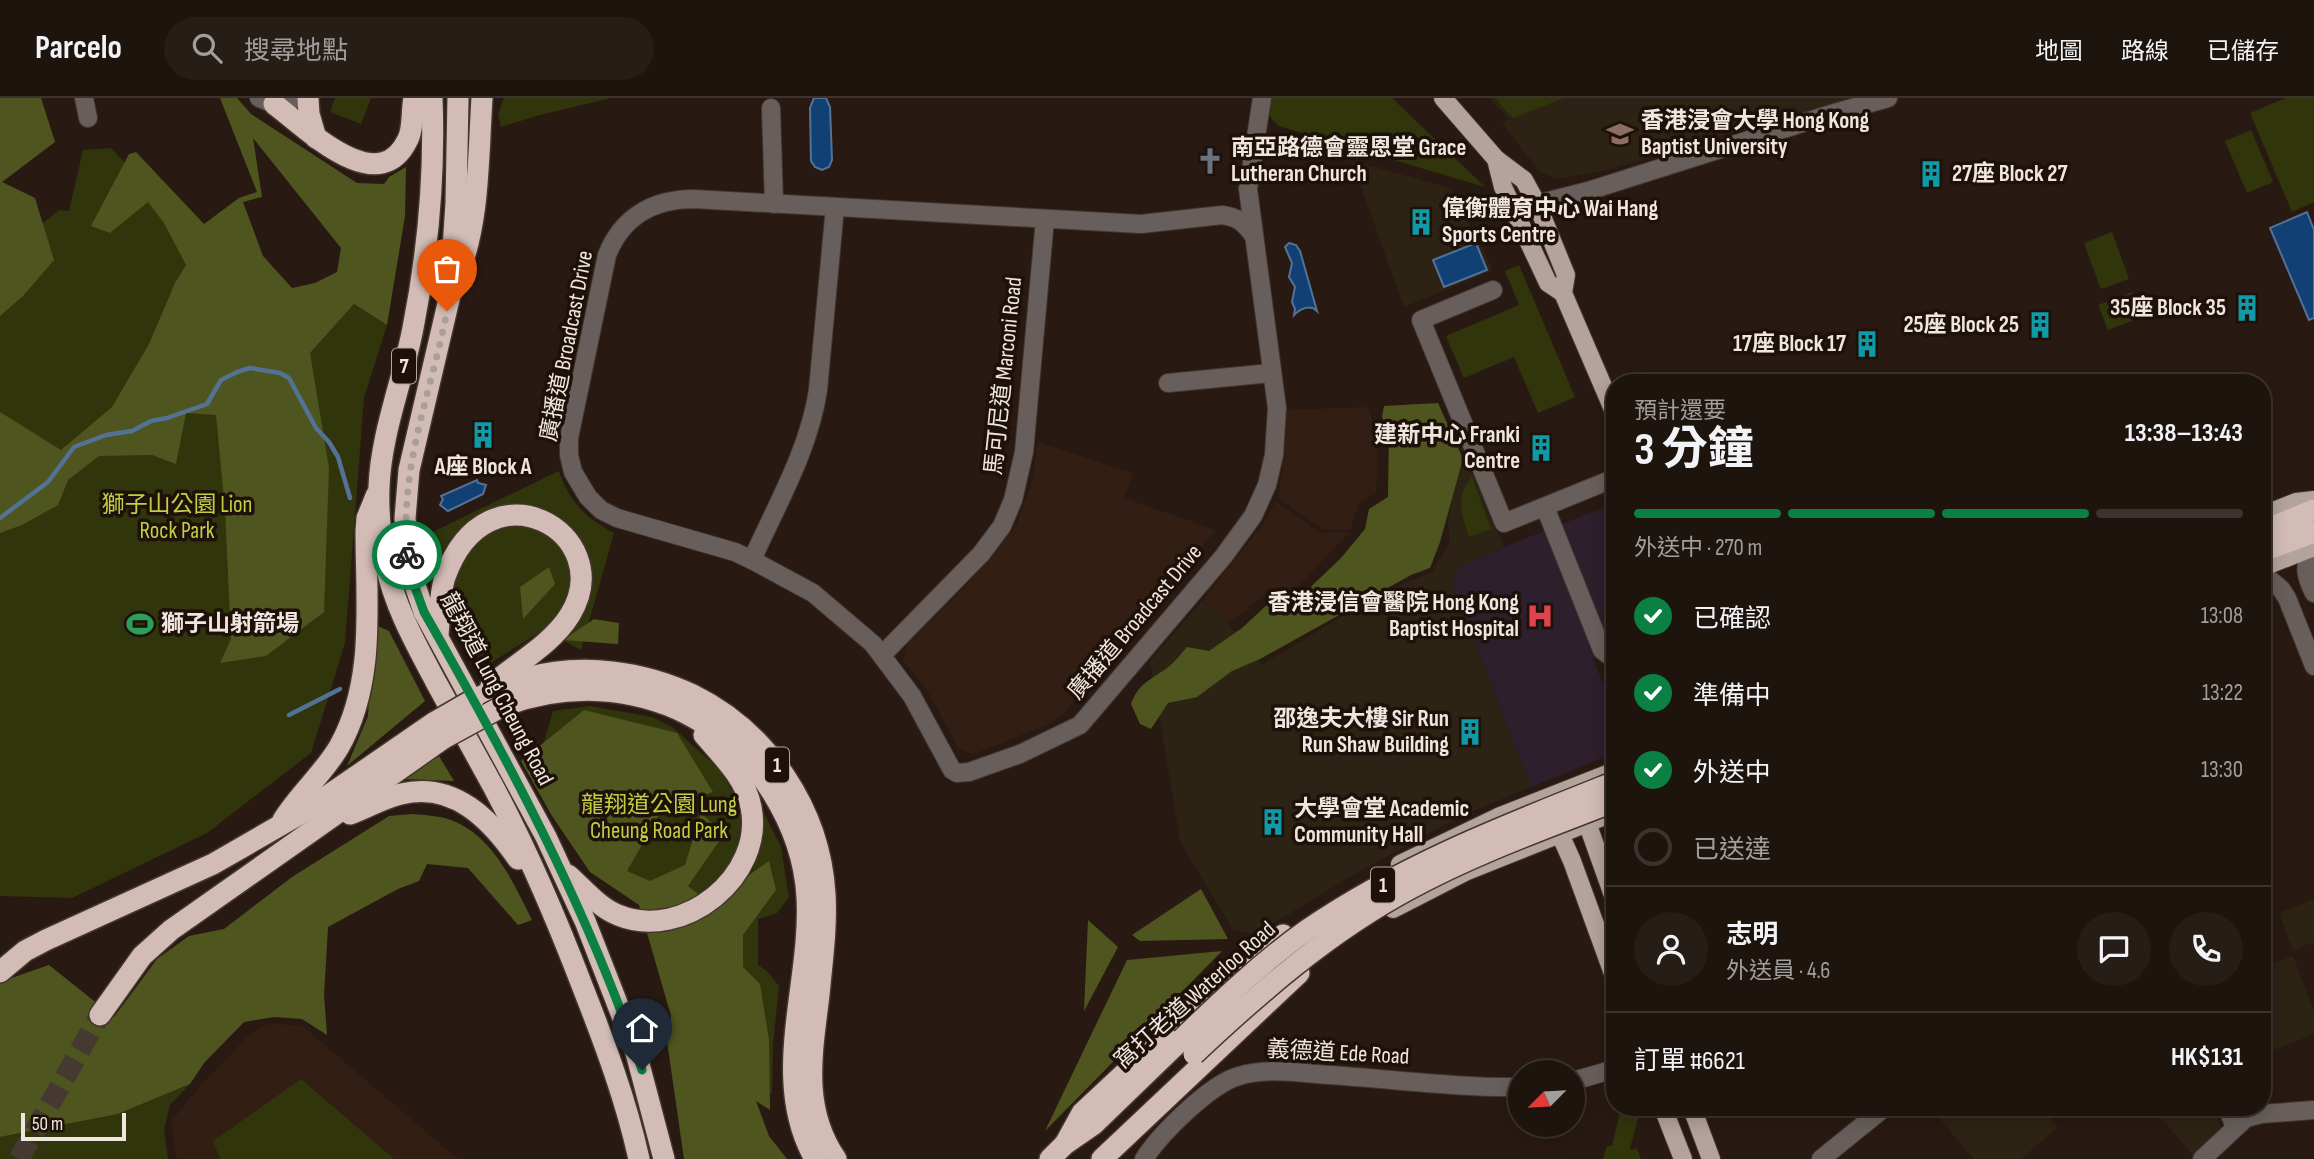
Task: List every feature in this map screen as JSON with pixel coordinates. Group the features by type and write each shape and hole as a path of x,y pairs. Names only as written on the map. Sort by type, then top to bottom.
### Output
{"highway":[{"path":"308,98 309,114 316,138"},
{"path":"267,101 332,150 349,158 373,163 386,161 407,143 414,98"},
{"name":"7","path":"432,98 426,253 412,331 385,444 379,489 387,568 408,630 495,790 541,886 604,1040 620,1085 639,1159"},
{"name":"龍翔道 Lung Cheung Road","path":"458,98 456,203 450,295 414,441 404,518 412,579 424,612 562,871 631,1038 642,1070 664,1159"},
{"path":"450,295 470,244 482,98"},
{"path":"280,825 300,795 337,750 357,703 366,641 367,517 379,489"},
{"path":"2271,528 2314,510"},
{"path":"438,635 446,576 459,548 477,528 489,520 510,515 541,519 559,531 574,551 579,566 580,586 569,616 556,632 521,660 509,679"},
{"path":"2271,548 2314,532"},
{"name":"1","path":"100,1015 125,978 156,944 191,915 321,823 376,774 439,730 473,700 509,679 581,670 618,672 658,681 721,711 753,737 782,772 809,823 823,876 825,933 810,1077 817,1121 836,1159"},
{"name":"1","path":"439,730 530,697 571,690 609,691 649,698 684,713 717,732 755,768 784,812 805,879 807,925 793,1079 799,1122 815,1159"},
{"path":"562,871 609,911 632,920 648,922 696,910 709,903 731,881 748,845 752,826 751,806 737,775 684,713"},
{"name":"1","path":"0,972 25,951 213,864 376,774"},
{"name":"窩打老道 Waterloo Road","path":"1083,1159 1281,949 1331,915 1405,872 1460,845 1606,786"},
{"path":"321,823 402,793 442,794 458,799 482,815 541,886"},
{"name":"窩打老道 Waterloo Road","path":"1058,1152 1188,1047 1239,1012 1302,959 1379,906 1409,888 1470,859 1606,806"},
{"path":"1058,1152 1083,1113 1231,974 1283,935"},
{"path":"1102,1159 1311,962"}],"main road":[{"path":"1443,98 1496,159 1524,180 1537,204 1566,275 1563,293"},
{"path":"1496,159 1503,187 1548,282 1563,293 1606,393"},
{"path":"2271,512 2296,502 2314,500"},
{"path":"2271,564 2314,549"},
{"name":"窩打老道 Waterloo Road","path":"1283,935 1363,884 1433,846 1606,775"},
{"path":"1575,787 1606,875"},
{"path":"1545,798 1606,956"},
{"path":"1283,935 1311,962 1375,919 1465,872 1606,816"},
{"path":"1666,1116 1683,1159"},
{"path":"1695,1116 1711,1159"}],"street":[{"path":"84,98 88,118"},
{"path":"267,101 284,103 299,98"},
{"name":"廣播道 Broadcast Drive","path":"1222,215 1141,224 671,200 640,212 623,227 607,256 569,438 573,472 588,497 601,510 617,518 696,540 752,560 813,593 882,654 918,707 948,766 957,772 969,772 1020,754 1080,725 1223,557 1253,516 1267,485 1275,455 1277,422 1248,189 1262,98"},
{"path":"1517,213 1537,204 1601,187 1888,98"},
{"path":"771,108 774,204"},
{"path":"1222,215 1238,202 1248,189"},
{"path":"752,560 802,453 813,419 835,207"},
{"path":"1222,215 1234,217 1245,224 1253,235"},
{"name":"馬可尼道 Marconi Road","path":"882,654 981,554 1002,526 1013,500 1024,452 1045,219"},
{"path":"1493,290 1421,320 1504,523 1606,482"},
{"path":"1168,383 1271,373"},
{"path":"1545,507 1602,650 1606,653"},
{"path":"2314,549 2305,565 2314,593"},
{"path":"2271,581 2287,598 2314,666"},
{"name":"義德道 Ede Road","path":"1144,1159 1158,1140 1215,1087 1250,1073 1290,1072 1508,1086"},
{"path":"1586,1078 1606,1072"},
{"path":"2271,1114 2314,1110"},
{"path":"1821,1159 1874,1116"},
{"path":"2230,1116 2235,1127"},
{"path":"2202,1159 2235,1127 2253,1116"}],"shaded area":[{"name":"香港浸會大學 Hong Kong Baptist University","path":"1489,98 1853,98 1603,171 1557,179 1540,172 1502,123 1509,119"},
{"name":"偉衡體育中心 Wai Hang Sports Centre","path":"1352,161 1451,188 1493,270 1404,307"},
{"path":"1368,407 1374,425 1378,457 1376,494 1360,501 1350,530 1323,530 1278,498 1286,435 1285,410"},
{"path":"1038,442 1133,473 1124,498 1216,530 1062,715 1049,724 974,754 959,749 927,690 903,660 907,644 957,595 1015,528 1031,486"},
{"path":"1468,462 1504,547 1459,567 1452,583 1531,787 1461,816 1346,879 1255,935 1232,929 1180,841 1150,661 1202,601 1228,624 1262,665 1341,617 1400,585 1432,572 1450,542 1448,525 1452,494 1464,464"},
{"path":"1276,501 1320,533 1350,532 1298,586 1278,599 1272,600 1265,595 1228,624 1202,601 1263,524"},
{"name":"香港浸信會醫院 Hong Kong Baptist Hospital","path":"1606,507 1606,653 1593,658 1606,691 1606,757 1531,787 1452,583 1459,567"},
{"path":"2314,899 2314,942 2293,950 2279,913"},
{"path":"2293,956 2314,1012 2314,1034 2271,1051 2271,964"},
{"path":"268,1024 301,1025 458,1159 177,1159 171,1121 251,1033"},
{"path":"1937,1116 2049,1116 2058,1127 2021,1159 1974,1159"},
{"path":"2159,1116 2217,1116 2222,1129 2193,1155"}],"green space":[{"path":"0,98 41,98 55,142 2,182 35,198 54,260 23,296 0,316"},
{"path":"220,98 237,98 251,114 357,183 384,184 389,177 406,167 405,216 387,325 354,304 310,353 329,468 324,612 266,656 220,663 231,639 225,509 216,415 186,413 176,464 152,455 99,456 68,480 58,505 22,525 0,533 0,412 61,450 112,407 149,344 175,283 186,265 164,223 148,202 110,233 91,226 129,154 136,152 204,224 239,198 257,192","holes":["253,138 341,248 337,272 315,283 292,288 263,256 243,202 262,197"]},
{"path":"335,98 371,98 361,124 330,112"},
{"path":"504,98 611,98 501,127 498,114"},
{"path":"1268,98 1392,98 1485,187 1279,126 1269,114"},
{"path":"1495,98 1564,98 1513,118"},
{"path":"2286,98 2314,98 2314,202 2292,212 2250,113"},
{"path":"2251,130 2273,182 2247,193 2225,141"},
{"name":"獅子山公園 Lion Rock Park","path":"111,148 161,202 287,378 354,304 387,325 364,398 345,643 311,753 207,833 72,898 0,896 0,258 59,210 69,211 83,150"},
{"path":"2112,232 2129,279 2101,289 2084,243"},
{"path":"1519,265 1575,397 1538,413 1514,357 1464,378 1446,336 1519,305 1505,271"},
{"path":"2132,292 2142,317 2108,330 2098,305"},
{"path":"1438,403 1463,459 1430,568 1411,575 1260,659 1232,671 1197,697 1168,703 1151,729 1140,724 1131,704 1145,683 1170,666 1187,647 1209,651 1242,628 1269,603 1285,604 1298,599 1341,558 1365,529 1369,509 1388,497 1389,430 1382,417 1384,406"},
{"path":"559,471 568,492 580,508 614,533 581,650 543,630 484,667 444,586 426,535"},
{"path":"1472,477 1491,529 1469,537 1461,499"},
{"path":"549,567 555,584 523,619 520,587"},
{"path":"594,619 619,623 618,644 563,640"},
{"path":"373,624 389,631 425,701 347,766 368,716"},
{"name":"龍翔道公園 Lung Cheung Road Park","path":"590,706 652,717 672,727 719,769 734,794 742,820 736,850 722,875 700,895 646,900 539,760 553,711"},
{"path":"584,710 677,733 713,792 663,808 627,871 650,881 685,865 701,813 724,834 688,886 710,903 769,861 776,890 743,935 743,967 760,984 769,1040 770,1110 756,1101 769,1136 787,1159 684,1159 667,1041 671,1016 639,905 590,872 552,816 521,761"},
{"path":"439,756 454,781 401,779"},
{"path":"412,814 451,820 482,840 502,864 532,920 518,925 468,868 427,864 419,881 398,889 328,927 324,995 327,1035 302,1019 274,1017 244,1022 204,1063 190,1084 118,1114 0,1137 0,982 49,965 114,1017 157,959 189,936 224,929 292,877 389,816"},
{"name":"龍翔道公園 Lung Cheung Road Park","path":"763,815 781,847 789,897 777,913 758,919 758,965 767,971 779,986 773,1044 772,1094 764,1091 664,930 738,892 753,870 761,844"},
{"path":"1201,889 1228,939 1140,941 1132,935"},
{"path":"1088,920 1118,947 1084,1011"},
{"path":"1222,951 1045,1131 1127,960"},
{"path":"301,1079 394,1159 220,1159 213,1141"},
{"path":"190,1084 170,1105 164,1129 168,1159 0,1159 0,1137 118,1114"},
{"path":"1619,1116 1639,1116 1630,1148 1637,1148 1641,1159 1603,1159 1607,1146 1612,1146"}],"water":[{"path":"814,98 826,98 830,107 832,160 829,167 822,170 815,167 811,161 810,108"},
{"path":"2307,212 2314,230 2314,318 2309,320 2270,228"},
{"path":"1289,243 1296,245 1300,251 1317,311 1305,308 1294,315 1292,302 1295,287 1289,277 1292,263 1285,247"},
{"path":"1476,243 1487,270 1444,287 1433,260"},
{"path":"477,480 478,483 486,485 483,494 448,511 440,505 443,499 441,496"}],"waterway":[{"path":"0,518 48,482 74,447 106,435 132,431 151,421 207,404 221,380 250,368 280,373 289,378 316,428 338,457 350,498"},
{"path":"289,715 340,689"}],"tunnel":[{"path":"19,1159 100,1015"}],"way so far":[{"path":"407,555 404,518 409,470 447,311"}],"place":[{"name":"香港浸會大學 Hong Kong Baptist University","path":"1620,134"},
{"name":"南亞路德會靈恩堂 Grace Lutheran Church","path":"1210,161"},
{"name":"27座 Block 27","path":"1931,174"},
{"name":"偉衡體育中心 Wai Hang Sports Centre","path":"1421,222"},
{"name":"35座 Block 35","path":"2247,308"},
{"name":"25座 Block 25","path":"2040,325"},
{"name":"17座 Block 17","path":"1867,344"},
{"name":"A座 Block A","path":"483,435"},
{"name":"建新中心 Franki Centre","path":"1541,448"},
{"name":"香港浸信會醫院 Hong Kong Baptist Hospital","path":"1540,616"},
{"name":"獅子山射箭場","path":"140,624"},
{"name":"邵逸夫大樓 Sir Run Run Shaw Building","path":"1470,732"},
{"name":"大學會堂 Academic Community Hall","path":"1273,822"}],"route":[{"path":"407,555 424,612 488,727 562,871 618,1004 642,1070"}]}
